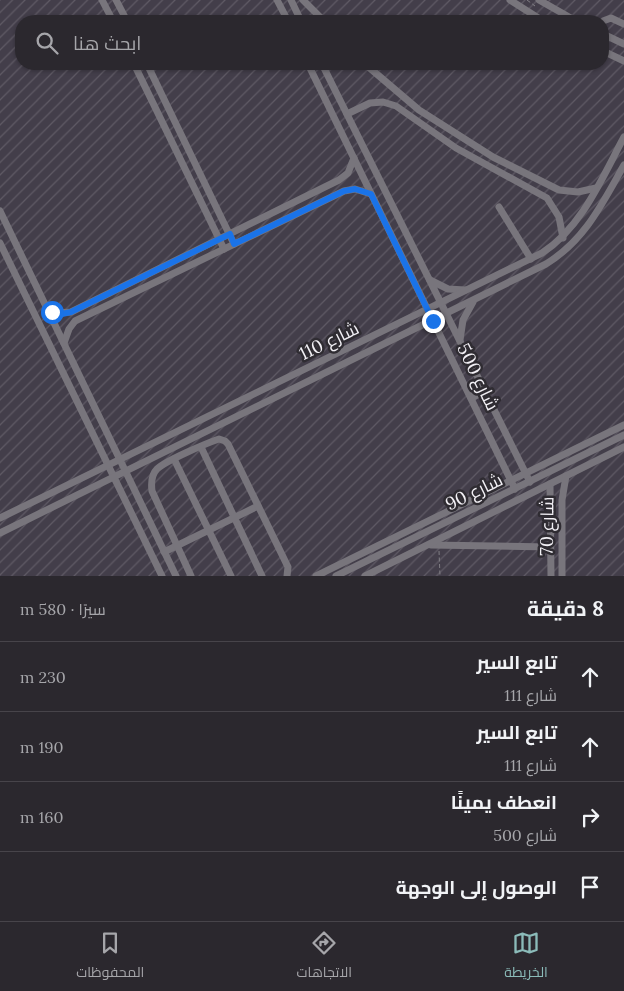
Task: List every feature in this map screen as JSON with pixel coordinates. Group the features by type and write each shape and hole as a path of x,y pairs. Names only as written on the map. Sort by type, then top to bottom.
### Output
{"street":[{"path":"102,0 110,15"},
{"path":"116,0 123,15"},
{"path":"277,0 285,15"},
{"path":"291,0 298,15"},
{"path":"303,0 318,15"},
{"path":"510,0 534,15"},
{"path":"539,0 565,15"},
{"path":"609,18 624,24"},
{"path":"609,37 624,44"},
{"path":"609,54 623,62"},
{"path":"137,70 224,249"},
{"path":"150,70 234,244"},
{"name":"شارع 500","path":"311,70 515,489"},
{"name":"شارع 500","path":"325,70 530,482"},
{"path":"372,70 435,122 493,157 559,190 578,192 596,188"},
{"path":"145,87 156,81"},
{"path":"152,101 162,95"},
{"path":"346,114 370,103 390,103 448,143 547,198 559,217 563,238"},
{"path":"161,119 171,114"},
{"name":"شارع 110","path":"0,518 470,289 553,246 563,238 581,214 624,137"},
{"path":"488,166 493,157"},
{"path":"48,310 57,313 71,312 339,180 351,168 354,158"},
{"name":"شارع 110","path":"0,533 541,267 565,251 589,225 624,165"},
{"path":"193,184 203,179"},
{"path":"64,344 66,334 75,322 234,244 344,191 355,189 371,194"},
{"path":"499,207 530,259"},
{"path":"0,213 176,576"},
{"path":"0,243 162,576"},
{"path":"428,279 448,289 470,289"},
{"path":"460,343 463,320 475,300"},
{"path":"471,398 484,391"},
{"path":"316,576 624,425"},
{"name":"شارع 90","path":"336,576 624,436"},
{"path":"191,576 154,497 151,486 152,480 157,470 174,459 221,439 226,442 288,567 287,576"},
{"path":"201,447 262,576"},
{"name":"شارع 90","path":"365,576 624,447"},
{"path":"174,459 231,576"},
{"name":"شارع 70","path":"562,576 562,500 566,476"},
{"name":"شارع 70","path":"550,484 551,576"},
{"path":"164,552 258,506"},
{"path":"428,545 550,547"}],"path":[{"path":"439,546 440,576"}],"shaded area":[{"path":"0,0 624,0 624,576 0,576"}],"route":[{"path":"52,312 62,314 71,312 230,234 234,244 344,191 355,189 371,194 433,321"}]}
